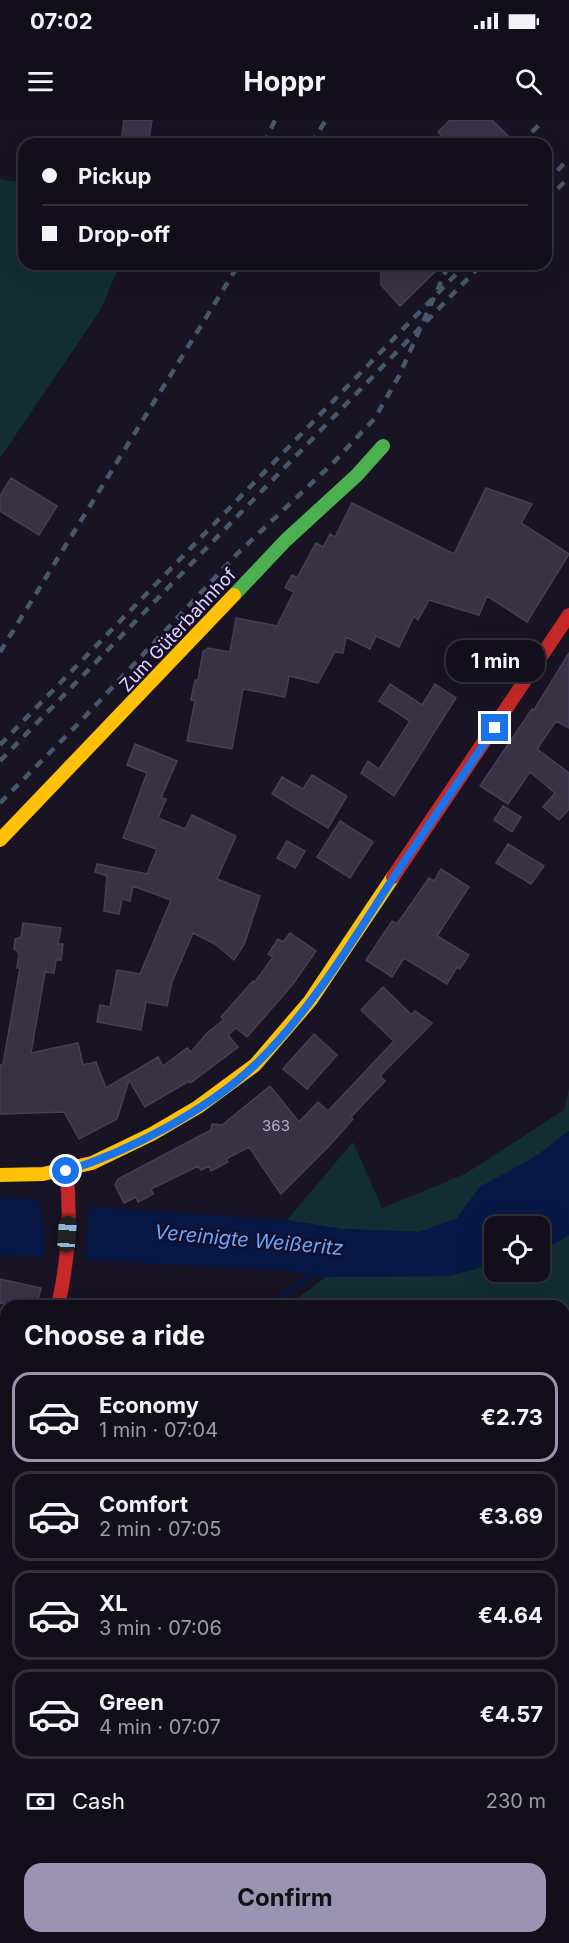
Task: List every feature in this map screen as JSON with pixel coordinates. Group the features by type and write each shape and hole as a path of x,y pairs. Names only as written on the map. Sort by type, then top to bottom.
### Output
{"main road":[{"name":"Zum Güterbahnhof","path":"0,840 87,754 274,552 369,463 382,446"},
{"path":"0,1175 66,1171 116,1152 180,1118 234,1083 263,1056 310,1001 569,615"},
{"path":"59,1300 66,1258 69,1206 66,1171"}],"green space":[{"path":"0,179 18,182 18,270 117,270 101,309 0,458"},
{"path":"569,1088 569,1131 535,1157 480,1187 457,1218 420,1232 342,1229 287,1220 353,1142 382,1208 465,1174 564,1110"},
{"path":"569,1235 569,1300 295,1300 326,1277 448,1276 484,1267 484,1282 550,1282 550,1246"}],"water":[{"name":"Vereinigte Weißeritz","path":"569,1131 569,1235 550,1246 550,1216 484,1216 484,1267 448,1276 326,1277 288,1271 0,1255 0,1197 34,1199 39,1203 287,1220 342,1229 420,1232 457,1218 480,1187 535,1157"}],"pier":[{"path":"39,1203 89,1206 85,1261 44,1258 45,1229"}],"building":[{"path":"124,120 152,120 149,138 122,138"},
{"path":"450,120 492,120 508,136 506,138 444,138 438,132"},
{"path":"381,270 437,270 400,306 381,285"},
{"path":"11,478 57,506 39,535 0,511 0,496"},
{"path":"486,488 532,504 521,523 569,554 527,622 487,596 479,615 429,600 418,620 414,616 399,647 376,636 370,649 346,637 343,653 335,652 318,683 289,676 285,697 243,689 232,749 187,741 195,701 191,700 195,680 198,680 203,652 208,648 230,652 236,618 277,626 294,592 285,588 292,575 297,578 316,543 323,547 330,534 335,537 352,503 454,554"},
{"path":"569,653 569,728 556,721 537,749 569,773 569,809 559,820 543,807 555,793 530,772 508,804 480,786 532,709 534,710"},
{"path":"390,684 422,705 435,684 456,698 394,796 361,773 368,761 379,769 410,721 379,701"},
{"path":"135,744 177,761 161,798 166,799 158,818 185,829 192,815 236,836 217,879 260,896 244,945 234,960 215,944 193,933 172,982 167,1006 146,1002 141,1030 97,1022 100,1005 110,1007 117,970 140,974 171,900 133,886 130,901 122,899 119,914 104,911 107,876 95,872 97,864 147,874 157,849 123,838 147,773 127,765"},
{"path":"312,775 347,796 328,828 272,794 282,777 303,789"},
{"path":"503,806 521,817 512,832 494,820"},
{"path":"340,821 373,842 350,878 317,857"},
{"path":"287,841 305,851 295,868 277,858"},
{"path":"508,844 544,866 531,884 496,863"},
{"path":"441,869 469,887 437,936 469,955 460,969 457,967 447,984 404,958 392,977 366,960 392,921 397,924 429,878 434,881"},
{"path":"23,923 61,928 58,944 63,944 61,960 56,960 54,973 45,972 31,1053 78,1043 83,1065 96,1062 106,1088 158,1057 163,1066 187,1048 191,1052 208,1032 224,1020 221,1017 253,981 254,983 273,957 268,954 278,939 283,942 290,933 316,951 293,984 247,1037 236,1028 228,1035 238,1047 190,1083 189,1081 145,1107 129,1080 117,1119 79,1139 64,1112 0,1114 0,1065 3,1064 20,968 17,968 19,953 14,949 15,939 21,937"},
{"path":"383,987 412,1015 415,1011 432,1023 380,1076 385,1081 351,1117 353,1119 281,1194 249,1147 226,1159 228,1162 211,1171 209,1166 201,1170 198,1166 151,1189 153,1194 138,1202 136,1197 124,1203 115,1185 118,1179 211,1130 212,1124 222,1125 270,1086 299,1122 318,1102 328,1111 394,1041 361,1010"},
{"path":"314,1034 337,1055 307,1089 283,1069"},
{"path":"0,1279 41,1288 38,1300 0,1300"}],"waterway":[{"path":"277,1300 318,1270"}],"railway":[{"path":"267,138 275,120"},
{"path":"315,138 326,120"},
{"path":"526,138 544,120"},
{"path":"552,176 569,158"},
{"path":"552,195 569,177"},
{"path":"0,652 235,270"},
{"path":"0,803 78,724 238,553 334,462 375,418 399,376 446,270"},
{"path":"0,745 460,270"},
{"path":"0,761 476,270"}],"traffic: fast":[{"path":"234,595 286,540 357,475 383,446"}],"traffic: slow":[{"path":"0,840 234,595"},
{"path":"0,1175 43,1174 92,1163 152,1134 198,1107 255,1065 310,1001 393,877"}],"traffic: jam":[{"path":"393,877 569,615"},
{"path":"59,1300 68,1239 69,1205 66,1171"}],"route":[{"path":"66,1171 92,1163 152,1134 212,1099 255,1065 310,1001 495,728"}]}
